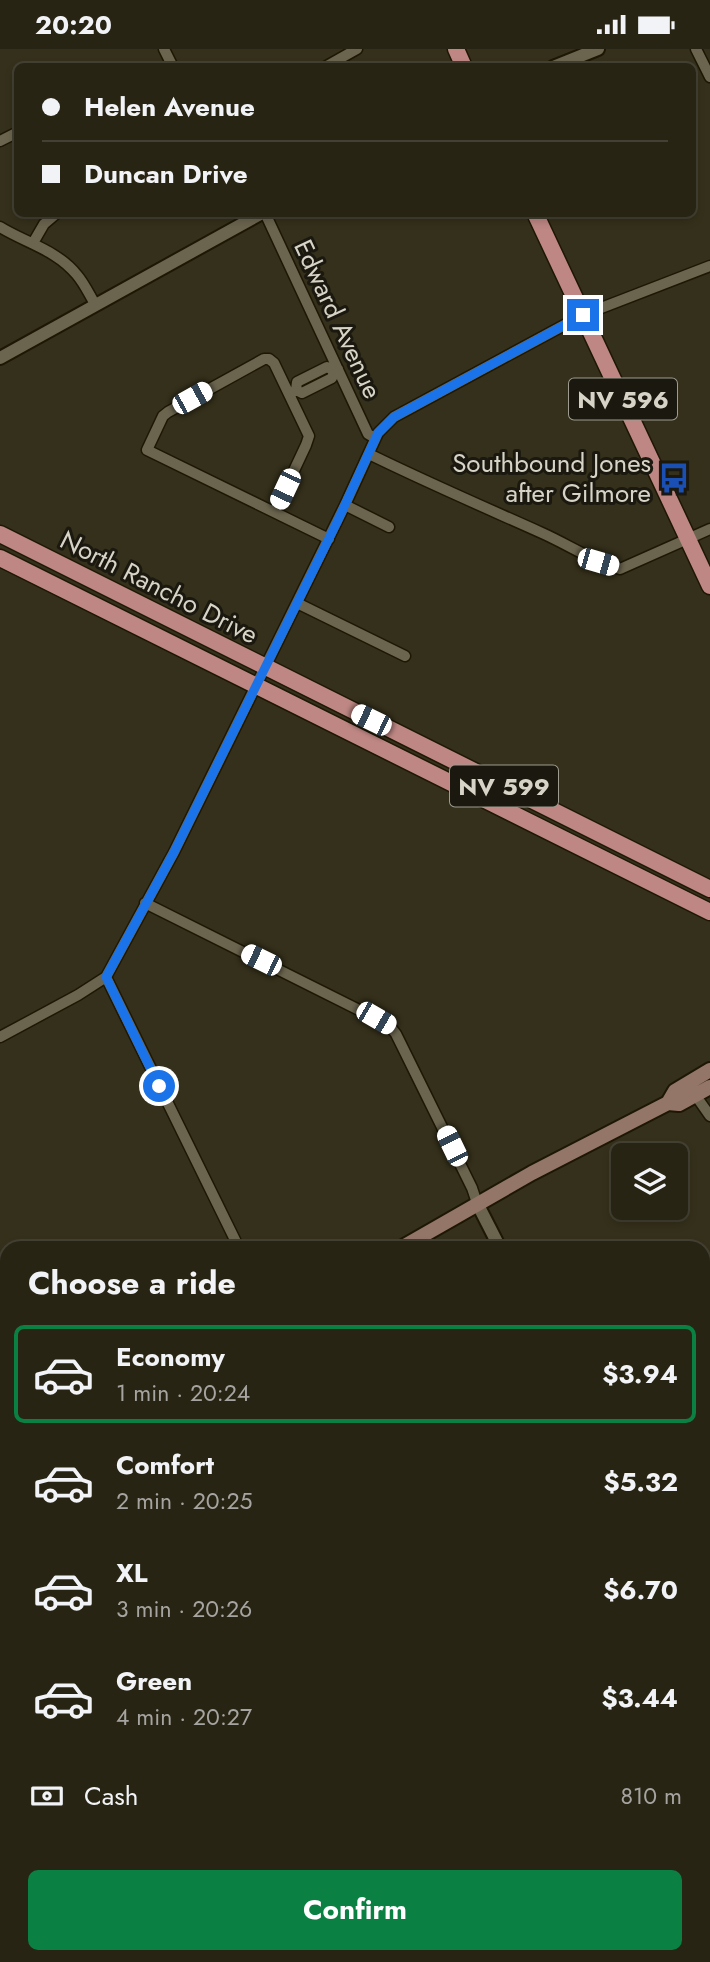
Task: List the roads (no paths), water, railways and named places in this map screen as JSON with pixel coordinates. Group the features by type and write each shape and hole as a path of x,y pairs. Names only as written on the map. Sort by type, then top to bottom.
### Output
{"main road":[{"name":"NV 596","path":"537,217 710,586"},
{"name":"North Rancho Drive","path":"0,534 710,889"},
{"path":"22,568 38,553"},
{"name":"North Rancho Drive","path":"0,558 710,912"},
{"path":"48,582 59,577 79,585 102,585"},
{"path":"414,1241 462,1215 477,1203 668,1103 675,1091 710,1070"},
{"path":"668,1103 679,1104 706,1092"}],"street":[{"path":"332,63 357,49"},
{"path":"563,63 598,49"},
{"path":"696,49 710,77"},
{"path":"33,243 44,224 52,217"},
{"path":"1,356 257,217"},
{"name":"Edward Avenue","path":"266,217 368,435 375,438"},
{"path":"0,227 33,243 68,265 95,304"},
{"path":"0,1037 106,977 174,852 329,539 378,433 394,417 583,315 710,266"},
{"path":"275,511 309,436 293,392 274,363 264,359 167,412 147,450 329,539"},
{"path":"293,392 297,382 327,367 336,370"},
{"path":"369,454 598,562 620,569 710,529"},
{"path":"345,505 389,527"},
{"path":"297,603 405,656"},
{"path":"145,903 388,1025 396,1034 496,1241"},
{"path":"106,977 236,1241"},
{"path":"706,1092 710,1116"}],"place":[{"name":"Southbound Jones after Gilmore","path":"674,478"}]}
